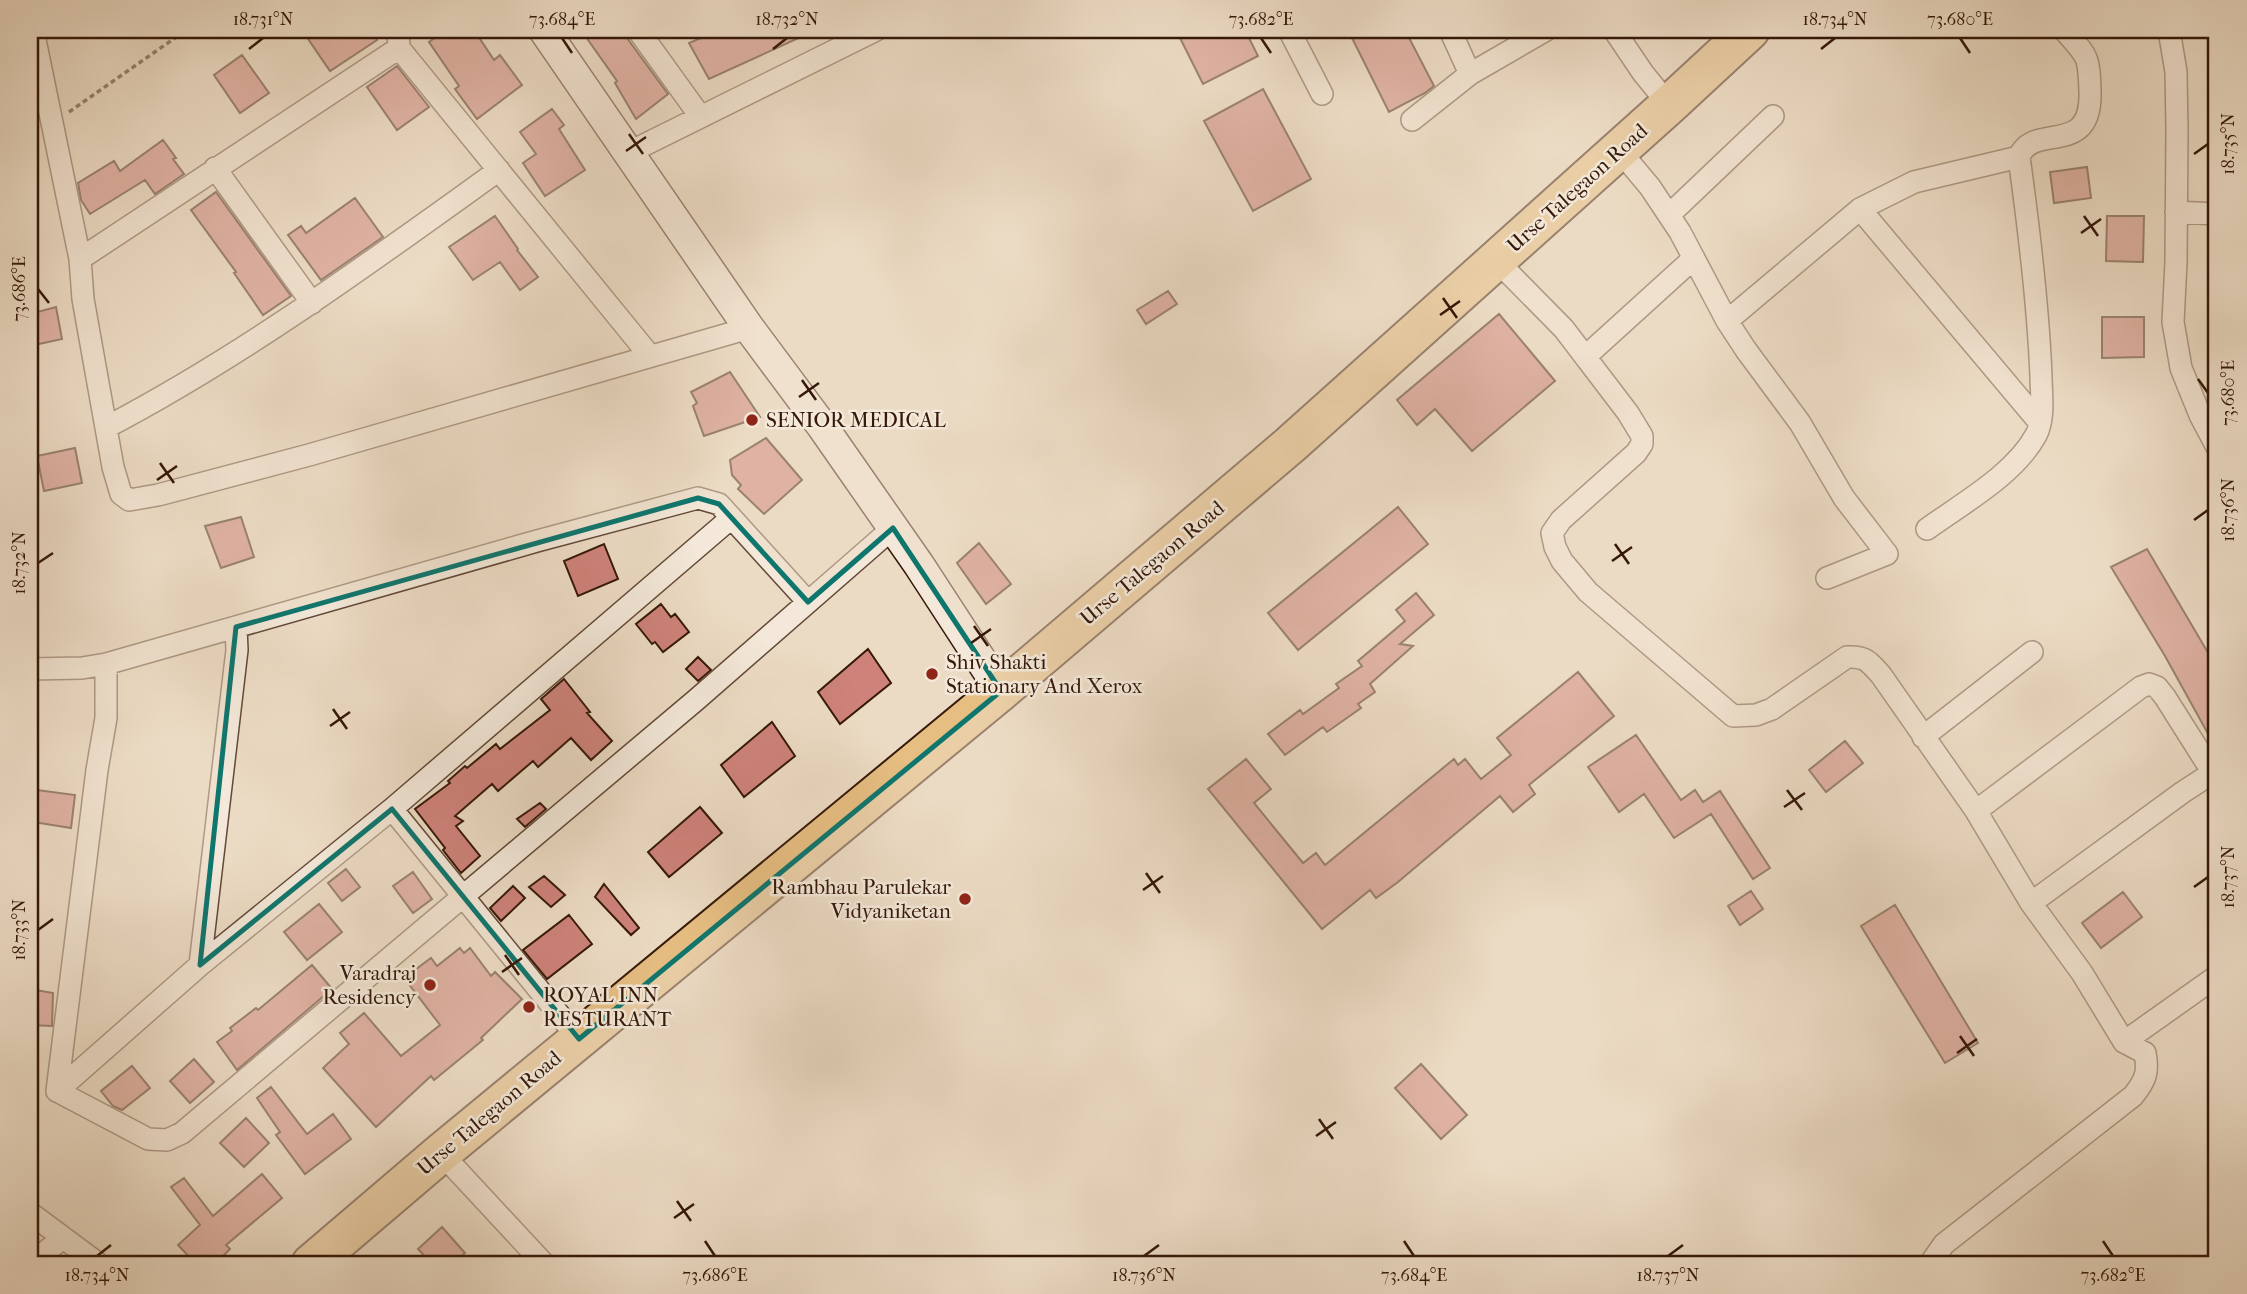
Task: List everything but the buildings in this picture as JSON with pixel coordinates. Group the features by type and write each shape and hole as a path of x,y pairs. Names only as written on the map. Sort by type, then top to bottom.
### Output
{"highway":[{"name":"Urse Talegaon Road","path":"324,1260 441,1153 1001,691 1290,446 1750,30"}],"street":[{"path":"33,30 79,259 83,299 113,467 121,494 129,499 158,495 309,455 749,328"},
{"path":"544,30 749,328 893,528 1001,691"},
{"path":"638,30 700,116"},
{"path":"630,152 876,30"},
{"path":"1289,30 1322,94"},
{"path":"1450,30 1470,74"},
{"path":"1412,120 1470,74 1546,30"},
{"path":"1614,30 1669,105"},
{"path":"1927,529 2016,463 2036,435 2040,423 2040,346 2019,157 2022,149 2031,144 2064,135 2078,129 2087,121 2090,106 2087,56 2064,30"},
{"path":"2169,30 2176,72 2173,322 2181,368 2209,410 2217,447"},
{"path":"79,259 215,168 398,39 499,170 650,356"},
{"path":"1669,215 1773,116"},
{"path":"1619,150 1669,215 1727,321 1800,423 1844,498 1887,554 1827,578"},
{"path":"1727,321 1860,209 1914,182 2019,157"},
{"path":"215,168 312,303"},
{"path":"107,427 146,406 312,303 499,170"},
{"path":"1860,209 2040,423"},
{"path":"2176,212 2217,214"},
{"path":"1585,357 1694,258"},
{"path":"1496,260 1564,329 1628,413 1642,436 1642,444 1636,453 1561,520 1552,533 1562,561 1588,592 1733,716 1756,715 1772,709 1847,657 1861,656 1869,662 1881,675 1976,811 2031,903 2082,973 2124,1042 2146,1053 2148,1068 2145,1081 2133,1096 1944,1244 1930,1264"},
{"path":"30,669 82,668 106,664 698,498 719,504 808,602"},
{"path":"57,1091 200,965 392,809 730,519"},
{"path":"57,1091 148,1139 167,1140 182,1133 696,701 893,528"},
{"path":"200,965 237,650 236,627"},
{"path":"1923,737 2032,652"},
{"path":"57,1091 90,823 106,718 106,664"},
{"path":"1976,811 2141,687 2149,684 2157,687 2165,696 2215,771 2031,903"},
{"path":"392,809 579,1039"},
{"path":"2124,1042 2217,976"},
{"path":"441,1153 544,1264"},
{"path":"30,1213 96,1262"},
{"path":"30,1264 63,1238"}],"path":[{"path":"51,124 182,33"}],"highlighted area":[{"path":"698,498 719,504 808,602 893,528 1001,691 579,1039 392,809 200,965 236,627"}],"place":[{"name":"SENIOR MEDICAL","path":"752,420"},
{"name":"Shiv Shakti Stationary And Xerox","path":"932,674"},
{"name":"Rambhau Parulekar Vidyaniketan","path":"965,899"},
{"name":"Varadraj Residency","path":"430,985"},
{"name":"ROYAL INN RESTURANT","path":"529,1007"}]}
